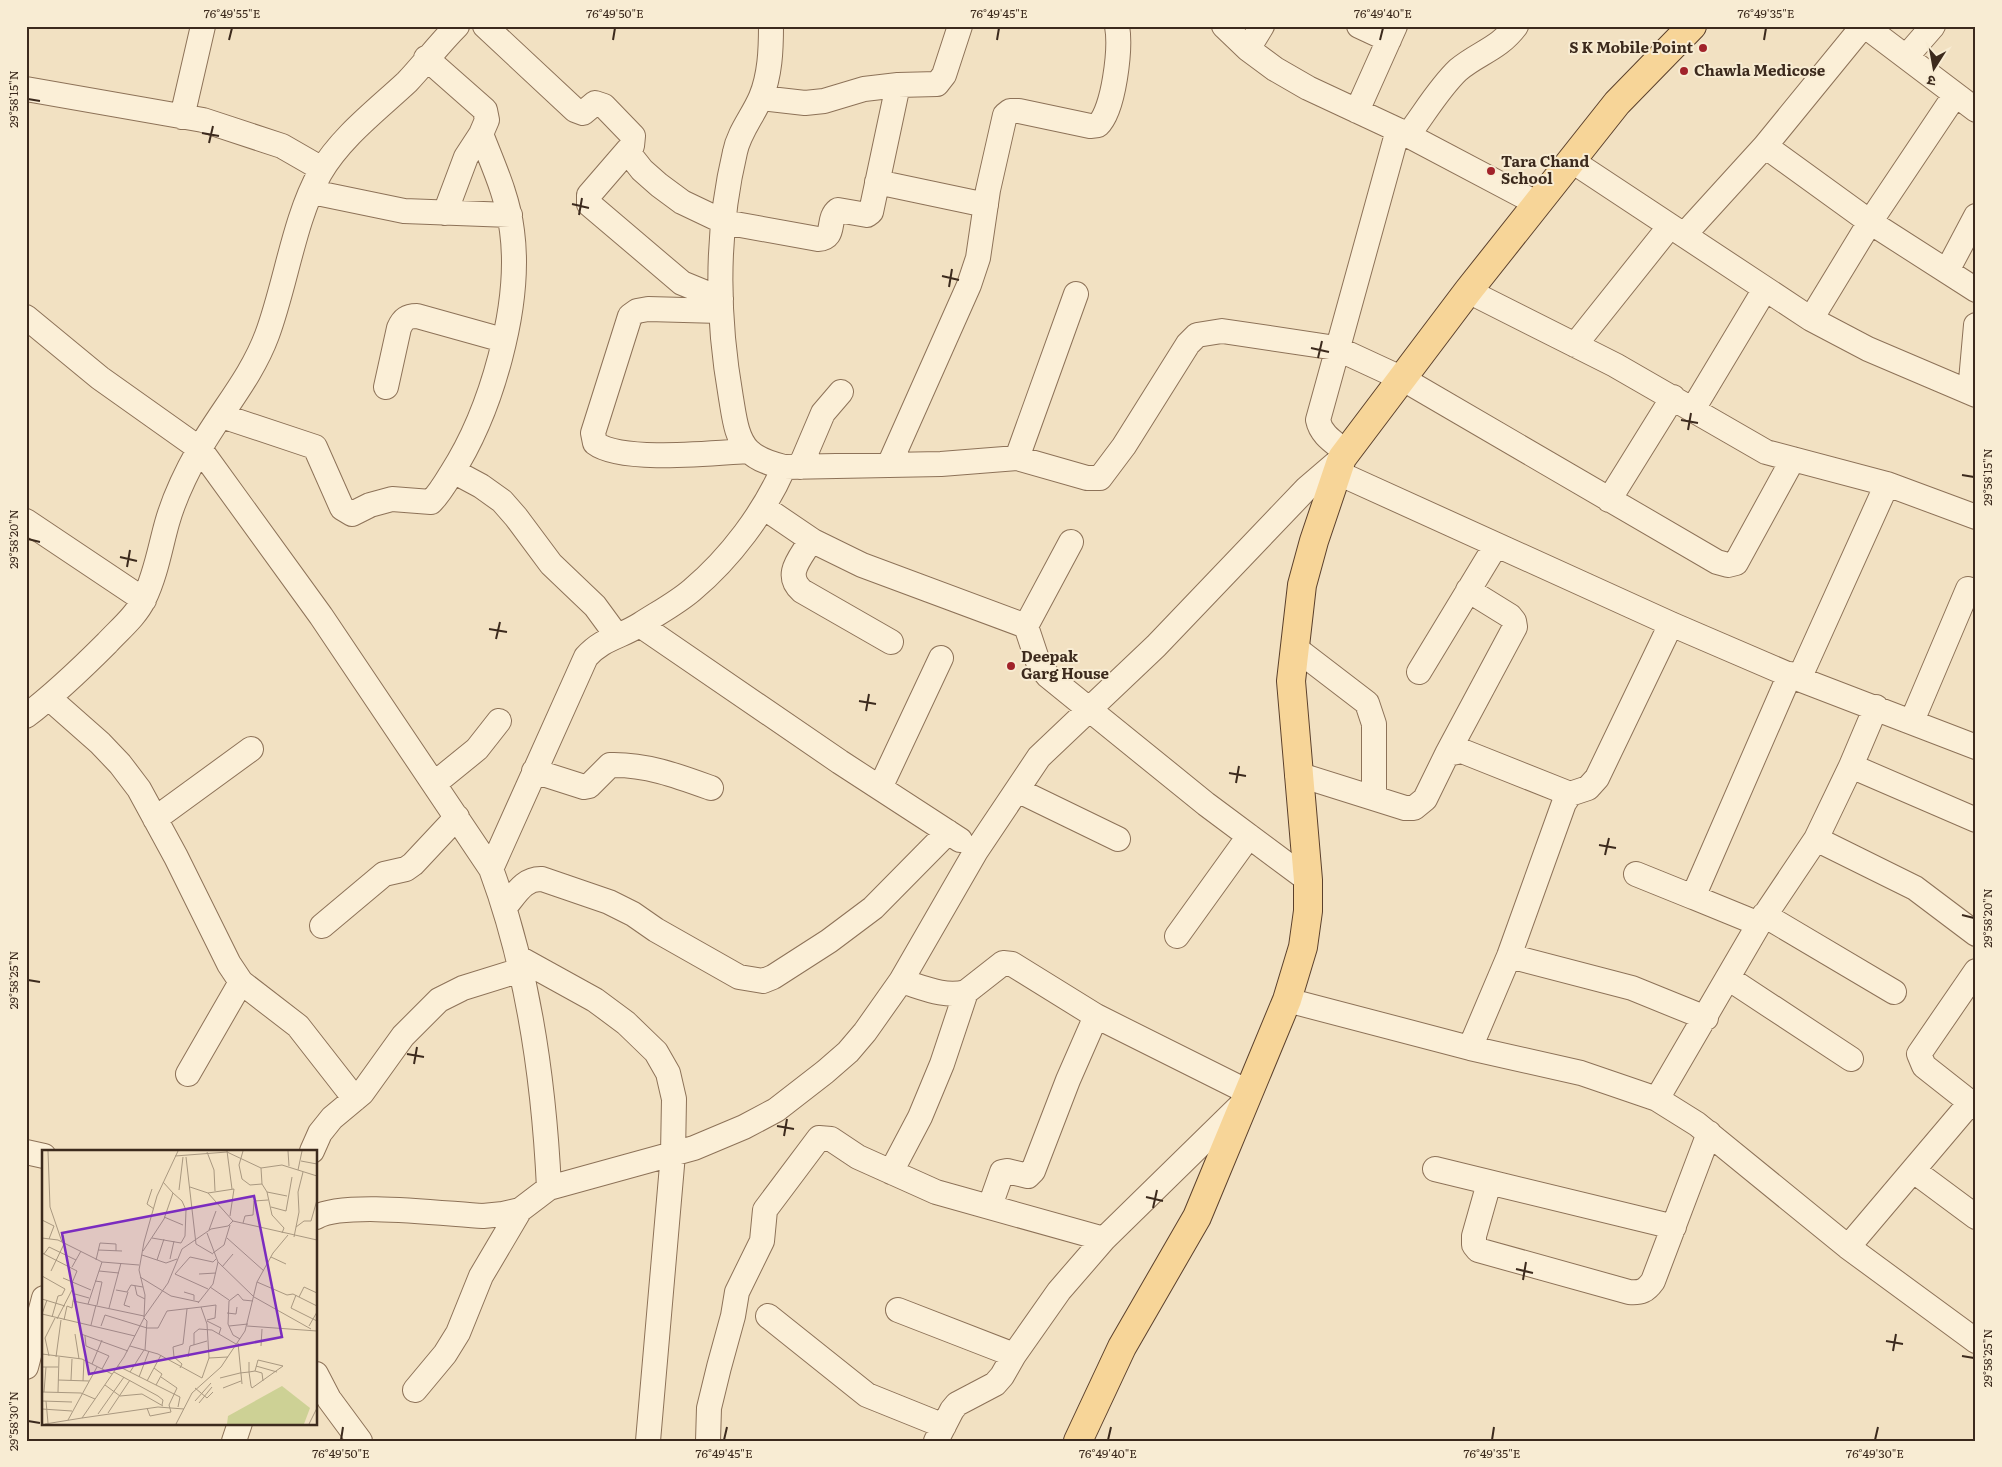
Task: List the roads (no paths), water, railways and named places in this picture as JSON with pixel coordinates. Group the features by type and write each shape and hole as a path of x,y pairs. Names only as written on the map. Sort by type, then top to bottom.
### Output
{"main road":[{"path":"1078,1441 1122,1347 1197,1217 1287,1000 1303,947 1308,911 1308,880 1297,774 1291,681 1302,586 1342,461 1468,291 1617,103 1692,26"}],"street":[{"path":"182,117 203,26"},
{"path":"484,26 574,110 582,113 595,103 604,106 633,136 634,142 589,195 589,204 682,283 720,305"},
{"path":"770,26 771,50 767,77 761,98 745,126 735,150 724,222 720,305 736,427 748,451 766,462 792,467 889,465 1017,458 1087,478 1100,478 1124,446 1188,344 1197,335 1222,331 1336,348 1403,379 1717,562 1728,565 1736,563 1793,459"},
{"path":"761,98 805,103 824,101 864,89 931,84 941,80 960,26"},
{"path":"889,465 969,285 978,258 1002,121 1010,111 1019,111 1090,126 1098,125 1107,112 1116,63 1118,26"},
{"path":"1224,26 1248,49 1275,70 1308,88 1403,132 1538,204"},
{"path":"1248,49 1262,26"},
{"path":"1357,110 1392,33 1359,26"},
{"path":"1516,26 1502,43 1458,70 1403,132 1336,348 1318,420 1320,429 1342,461 1496,545 1671,624 1794,676 1976,747"},
{"path":"1575,345 1677,231 1765,146 1864,26 1976,110"},
{"path":"1906,57 1933,26"},
{"path":"26,716 49,698 130,620 144,600 154,575 173,504 200,449 243,384 260,353 312,192 322,169 354,131 409,80 453,29"},
{"path":"426,58 485,110 487,120 481,134 466,157 445,213"},
{"path":"627,151 642,170 674,196 724,222 825,239 831,230 834,212 838,210 867,216 871,212 898,85"},
{"path":"26,89 203,120 282,146 322,169"},
{"path":"1811,319 1870,222 1955,95"},
{"path":"222,416 315,447 342,508 352,514 370,505 392,499 431,502 453,471 477,425 489,396 503,340 513,266 510,215 481,134"},
{"path":"1765,146 1870,222 1976,290"},
{"path":"1572,161 1811,319 1868,349 1973,394 1976,325"},
{"path":"877,182 986,205"},
{"path":"312,192 404,211 510,215"},
{"path":"1947,270 1976,216"},
{"path":"1694,409 1765,289"},
{"path":"1468,291 1673,397 1766,452 1887,484 1976,517"},
{"path":"1017,458 1076,294"},
{"path":"720,305 648,309 637,311 630,316 593,433 595,443 602,448 614,451 692,455 748,451"},
{"path":"386,387 399,328 402,321 408,316 418,316 503,340"},
{"path":"26,317 100,378 200,449 321,616 491,869 505,907 520,964 544,1106 550,1188"},
{"path":"491,869 586,657 596,646 640,625 691,591 723,559 792,467 823,413 842,392"},
{"path":"1609,500 1673,397"},
{"path":"318,1216 323,1213 353,1208 483,1216 503,1214 520,1210 550,1188 673,1154 744,1127 776,1110 848,1052 865,1032 901,981 976,851 1039,758 1156,646 1307,488 1342,461"},
{"path":"453,471 502,501 551,564 595,606 617,636"},
{"path":"1693,897 1794,676 1887,484"},
{"path":"763,507 811,540 862,565 1026,626"},
{"path":"26,521 144,600"},
{"path":"811,540 795,569 792,578 795,585 802,591 891,642"},
{"path":"1071,542 1026,626 1039,665 1048,676 1088,710 1308,880"},
{"path":"1419,672 1496,545"},
{"path":"1912,721 1968,589"},
{"path":"1297,774 1405,808 1414,808 1420,805 1515,627 1514,621 1510,616 1468,590"},
{"path":"1470,1048 1509,956 1564,803 1570,794 1588,788 1596,778 1671,624"},
{"path":"640,625 976,851"},
{"path":"1294,647 1367,703 1374,724 1374,798"},
{"path":"880,788 941,658"},
{"path":"49,698 120,764 138,789 229,964 241,982 298,1026 355,1100"},
{"path":"1657,1099 1706,1018 1761,919 1816,839 1876,708"},
{"path":"434,784 476,749 499,721"},
{"path":"155,819 251,749"},
{"path":"1447,754 1462,751 1570,794"},
{"path":"534,771 584,787 589,786 610,764 620,764 655,770 711,788"},
{"path":"1851,766 1976,820"},
{"path":"1017,790 1118,839"},
{"path":"322,926 384,874 406,869 413,864 457,818"},
{"path":"505,907 524,884 532,878 542,879 609,902 739,977 763,981 774,977 829,941 873,908 948,832"},
{"path":"1177,936 1250,836"},
{"path":"1816,839 1915,888 1976,934"},
{"path":"1636,874 1693,897 1761,919 1894,992"},
{"path":"1509,956 1632,988 1706,1018"},
{"path":"768,1316 867,1395 940,1433 957,1404 994,1384 1002,1376 1014,1355 1059,1291 1104,1239 1246,1097 1096,1016 1012,964 1003,963 966,992 948,995 901,981"},
{"path":"313,1150 326,1126 355,1100 372,1080 403,1036 440,1000 463,988 520,964 595,1000 626,1023 656,1052 668,1073 674,1099 673,1154 648,1441"},
{"path":"1848,1247 1973,1105 1924,1066 1919,1054 1976,971"},
{"path":"1728,978 1851,1059"},
{"path":"188,1074 241,982"},
{"path":"891,1172 920,1117 942,1064 966,992"},
{"path":"1287,1000 1470,1048 1581,1073 1657,1099 1709,1133 1848,1247 1976,1341"},
{"path":"990,1206 1002,1172 1007,1171 1028,1176 1033,1171 1068,1080 1096,1016"},
{"path":"1489,1182 1474,1236 1474,1245 1478,1250 1629,1292 1640,1293 1648,1289 1653,1281 1709,1133"},
{"path":"708,1441 709,1408 737,1292 762,1241 764,1210 815,1142 824,1137 858,1157 936,1192 1104,1239"},
{"path":"26,1152 42,1156"},
{"path":"1435,1170 1674,1227"},
{"path":"1914,1172 1976,1217"},
{"path":"415,1390 458,1333 481,1276 520,1210"},
{"path":"26,1366 42,1306"},
{"path":"898,1310 1014,1355"},
{"path":"318,1378 329,1399 360,1441"},
{"path":"234,1441 240,1424"}],"place":[{"name":"S K Mobile Point","path":"1703,48"},
{"name":"Chawla Medicose","path":"1684,71"},
{"name":"Tara Chand School","path":"1491,171"},
{"name":"Deepak Garg House","path":"1011,666"}]}
